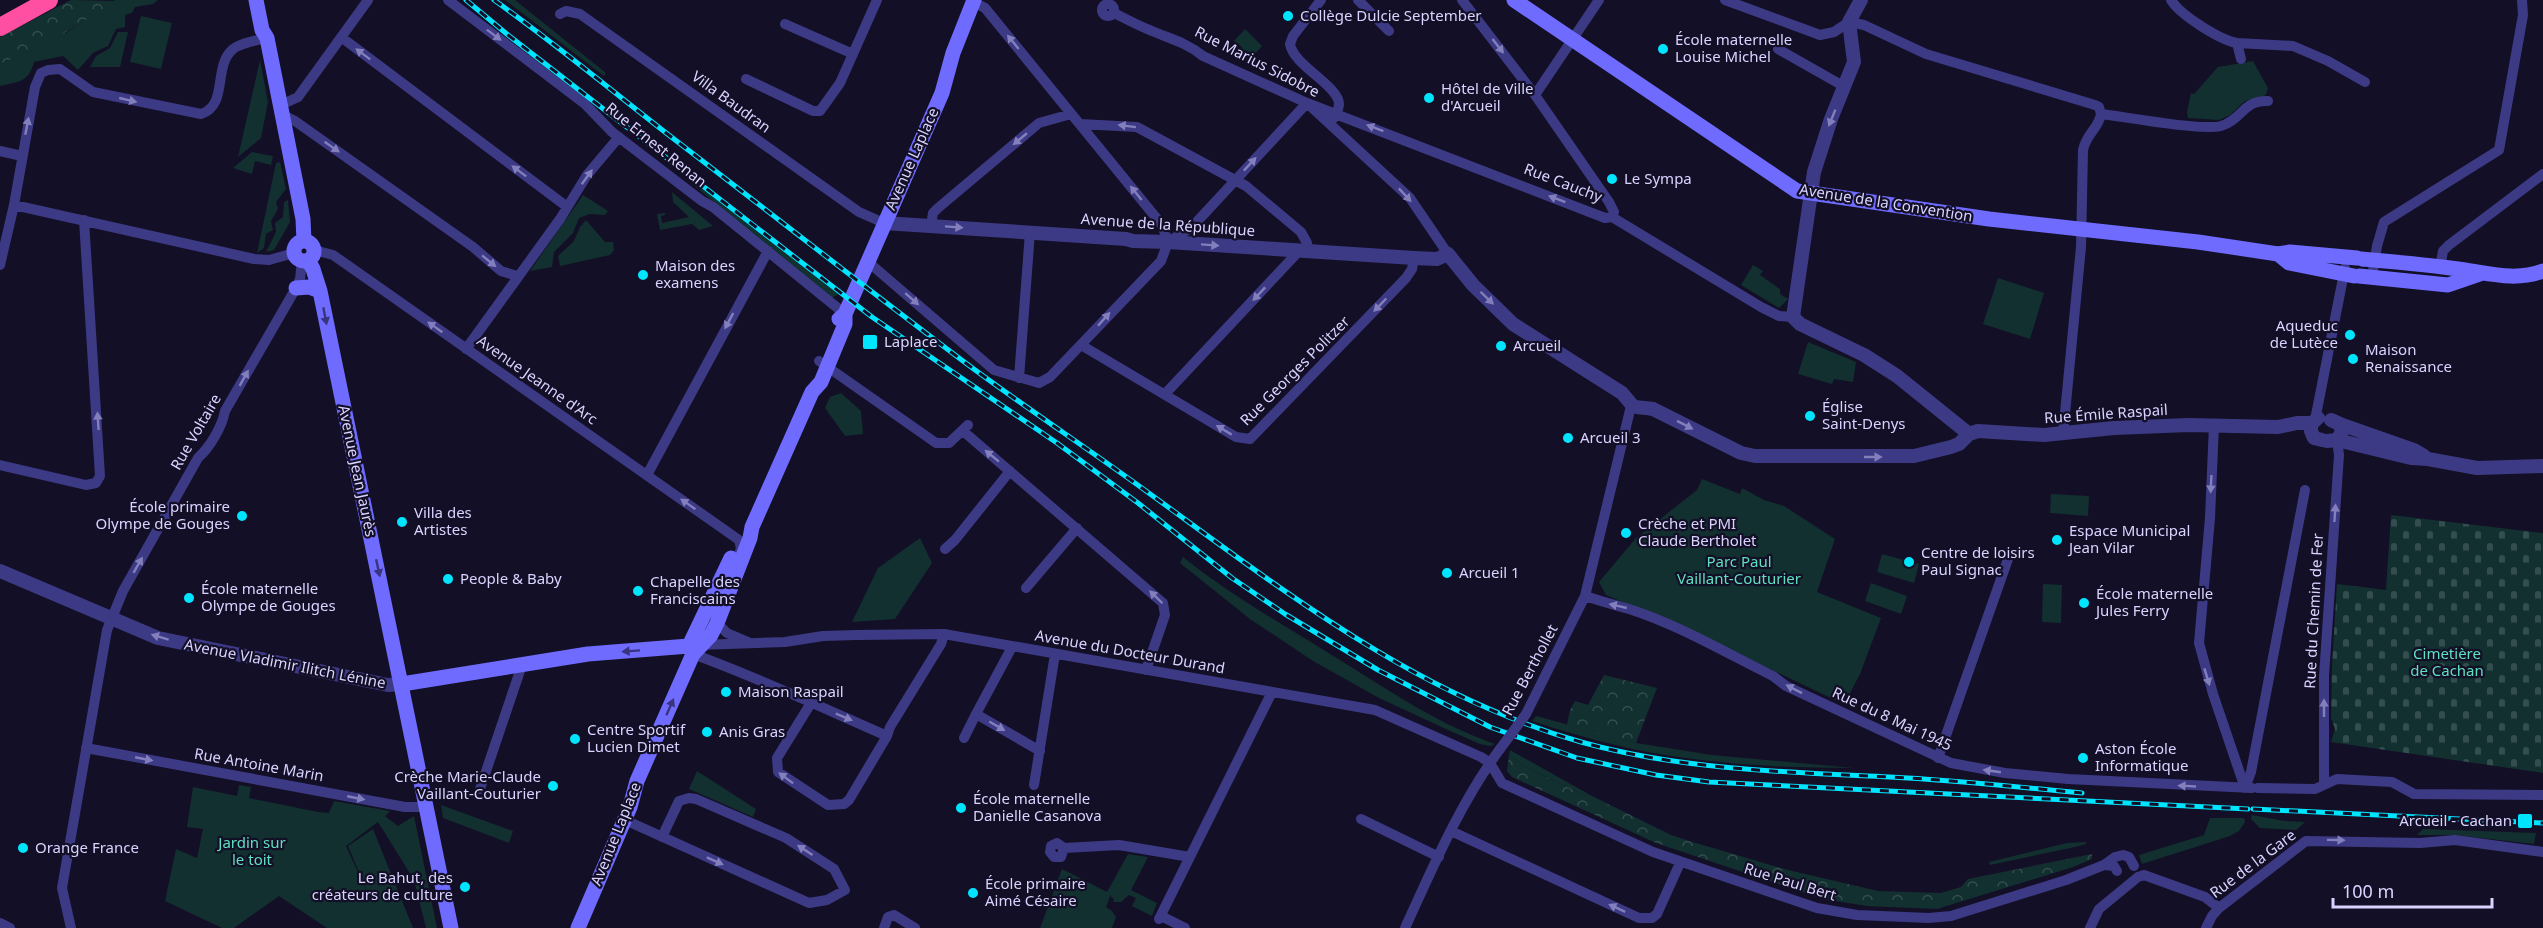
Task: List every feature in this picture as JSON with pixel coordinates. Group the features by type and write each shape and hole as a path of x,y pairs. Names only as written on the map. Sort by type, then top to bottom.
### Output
{"highway":[{"path":"0,12 27,0"},
{"path":"0,27 49,0"}],"main road":[{"name":"Avenue Jean Jaurès","path":"256,0 262,30 267,36"},
{"name":"Avenue Jean Jaurès","path":"262,0 303,219 304,253 313,269 320,291 451,928"},
{"name":"Avenue de la Convention","path":"1514,0 1797,191 1989,219 2198,242 2278,254 2290,252 2360,258 2449,273 2448,285 2357,276 2289,263 2278,254"},
{"name":"Avenue Laplace","path":"578,928 625,820 637,781 695,648 727,579 750,538 752,527 812,392 812,377 823,364 836,322 844,314 942,93 953,53 973,1"},
{"path":"2449,273 2517,277 2543,271"},
{"path":"296,288 309,287 320,291"},
{"name":"Avenue Laplace","path":"695,648 711,635 717,623 739,540 752,527"},
{"name":"Avenue Vladimir Ilitch Lénine","path":"402,684 588,654 695,648"}],"street":[{"path":"368,0 298,97 282,110 473,247 501,270 517,276"},
{"name":"Rue Ernest Renan","path":"448,0 585,104 619,137 713,207 844,314"},
{"path":"746,79 813,111 820,111 840,83 877,0"},
{"path":"1321,0 1292,38 1290,48 1293,54 1336,96 1339,102 1332,126"},
{"path":"1358,0 1389,31"},
{"path":"1462,0 1535,95 1612,207 1612,217"},
{"path":"1535,95 1599,0"},
{"path":"1725,0 1820,34 1834,32 1849,22 1861,0"},
{"path":"2171,0 2176,8 2222,38 2236,43 2293,46 2328,61 2365,82"},
{"path":"2357,276 2360,258 2384,222 2499,150 2523,15 2522,0"},
{"path":"973,1 985,8 1162,225 1168,242"},
{"name":"Villa Baudran","path":"560,14 566,11 580,14 859,212 884,223"},
{"name":"Rue Marius Sidobre","path":"1114,13 1155,33 1172,37 1192,47 1203,56 1307,103 1410,198 1448,254 1473,285 1513,324 1622,393 1631,406"},
{"path":"1794,318 1811,194 1819,154 1855,55 1849,22"},
{"path":"1849,22 1864,25 1926,54 2099,107 2100,120 2088,135 2083,150 2081,229 2063,434"},
{"path":"785,24 853,54"},
{"path":"0,265 39,75 46,70 63,70 93,92 197,115 206,113 213,107 225,60 233,49 267,36"},
{"path":"340,38 566,206"},
{"path":"2236,43 2241,59"},
{"path":"1778,48 1845,87"},
{"path":"2101,114 2211,127 2230,122 2243,108 2253,103 2268,101"},
{"path":"867,261 994,370 1039,383 1050,377 1161,261 1168,242 1192,227 1307,103"},
{"name":"Rue Cauchy","path":"1307,103 1605,218 1612,217 1761,307 1779,316 1794,318 1864,355 1897,376 1969,434"},
{"path":"931,225 933,213 938,208 1039,123 1071,114"},
{"path":"1080,124 1137,127 1246,186 1301,232 1307,243 1304,251 1165,394"},
{"path":"466,348 560,219 587,175 619,137"},
{"path":"0,151 22,156"},
{"path":"2449,273 2443,251 2543,174"},
{"path":"14,205 254,259 269,260 304,253"},
{"path":"0,465 86,485 92,485 99,479 101,459 84,220"},
{"name":"Avenue de la République","path":"884,223 1414,258 1437,259 1448,254"},
{"path":"1019,378 1030,231"},
{"path":"647,475 768,251"},
{"name":"Rue Voltaire","path":"70,928 62,888 107,630 128,582 198,458 205,452 223,420 225,411 296,288 300,279 304,253"},
{"name":"Avenue Jeanne d'Arc","path":"304,253 331,254 739,540"},
{"name":"Rue Georges Politzer","path":"1081,345 1236,437 1250,439 1406,278 1413,266 1414,258"},
{"path":"2357,276 2360,258"},
{"name":"Rue du Chemin de Fer","path":"2324,785 2324,676 2339,455 2325,429 2357,276"},
{"path":"823,364 936,443 949,442 965,428 1010,471 1163,603 1165,615 1146,670"},
{"name":"Rue Émile Raspail","path":"1631,406 1637,409 1653,409 1741,453 1755,456 1914,456 1951,447 1959,444 1969,434 1984,431 2039,435 2105,428 2214,425 2325,429 2414,450 2428,459 2477,468 2504,469 2543,466"},
{"name":"Rue Berthollet","path":"1404,928 1451,831 1490,764 1526,714 1585,596 1631,406"},
{"path":"2214,425 2210,518 2198,638 2200,654 2212,694 2252,788"},
{"path":"945,549 955,540 1010,471"},
{"path":"2252,788 2251,772 2305,490"},
{"path":"1026,588 1077,528"},
{"path":"1938,758 2008,559"},
{"name":"Avenue Vladimir Ilitch Lénine","path":"0,571 162,639 388,685 402,684"},
{"name":"Rue du 8 Mai 1945","path":"1585,596 1628,609 1679,631 1773,676 1786,686 1938,758 1984,770 2039,776 2252,788 2315,789 2337,779 2392,782 2414,794 2543,795"},
{"name":"Avenue du Docteur Durand","path":"717,623 727,633 754,644"},
{"name":"Avenue du Docteur Durand","path":"695,648 785,642 823,636 920,632 944,634 1375,710 1472,752 1490,764"},
{"path":"811,703 777,758 776,764 782,777 828,805 844,804 849,800 887,736 890,727 941,644 944,634"},
{"path":"963,738 1012,647"},
{"path":"695,648 887,736"},
{"path":"1034,785 1055,654"},
{"path":"480,789 522,664"},
{"path":"1185,928 1160,917 1272,692"},
{"path":"976,714 1040,751"},
{"name":"Rue Antoine Marin","path":"86,748 405,807 427,807"},
{"name":"Rue Paul Bert","path":"1490,764 1502,783 1680,863 1817,908 1857,915 1929,918 1952,916 2066,880 2123,855 2129,857 2136,872 2205,897 2219,908"},
{"path":"625,820 662,837 809,903 827,900 845,890 834,869 786,838 696,799 678,801 662,837"},
{"path":"1361,819 1439,857"},
{"path":"1451,831 1639,918 1652,918 1657,914 1680,863"},
{"name":"Rue de la Gare","path":"2206,928 2219,908 2306,841 2420,843 2455,840 2543,852"},
{"path":"1064,848 1119,845 1190,857"},
{"path":"2103,865 2114,866 2124,889"},
{"path":"2090,928 2099,909 2124,889 2136,872"},
{"path":"884,928 888,917 894,915 915,928"},
{"path":"0,923 10,928"}],"green space":[{"path":"71,0 116,1 53,40 0,64 0,37"},
{"path":"115,0 158,0 153,4 135,7 132,13 125,15 125,27 116,29 108,46 93,53 78,70 63,56 34,62 26,78 0,86 0,64 67,32"},
{"path":"505,0 515,0 606,73 604,76"},
{"path":"141,16 172,23 161,69 130,62"},
{"path":"1245,29 1262,46 1247,63 1237,54 1242,47 1234,41"},
{"path":"118,32 128,32 120,67 90,67 96,56 110,48"},
{"path":"260,60 268,102 261,138 238,157"},
{"path":"2253,61 2268,88 2266,95 2245,101 2230,115 2219,120 2188,118 2191,93 2194,94 2218,67"},
{"path":"252,152 273,156 271,165 255,161 252,174 233,168"},
{"path":"280,162 286,189 276,202 278,209 271,221 273,230 266,234 264,248 257,253 276,163"},
{"path":"691,180 838,294 831,299 691,183"},
{"path":"672,192 713,226 699,230 692,224 660,230 657,214 665,213 661,216 662,223 689,217 673,202"},
{"path":"583,195 608,211 605,215 590,214 579,218 573,233 554,252 552,267 530,271"},
{"path":"288,200 290,222 274,250 266,252 276,232 275,223 283,217 284,202"},
{"path":"586,220 605,242 613,242 614,250 610,255 560,266 558,256 574,241"},
{"path":"1753,265 1763,271 1760,275 1780,289 1780,294 1788,299 1779,308 1741,285"},
{"path":"1998,278 2044,293 2030,339 1983,324"},
{"path":"1808,342 1856,362 1853,382 1834,379 1832,384 1798,374"},
{"path":"841,393 861,411 863,434 845,436 825,408 830,397"},
{"name":"Parc Paul Vaillant-Couturier","path":"1702,479 1740,494 1742,488 1764,500 1784,506 1835,539 1817,592 1881,618 1860,674 1848,697 1837,701 1684,628 1606,595 1599,582 1636,538 1697,490"},
{"path":"2051,494 2089,496 2088,516 2050,513"},
{"name":"Cimetière de Cachan","path":"2391,515 2543,533 2543,773 2331,742 2335,729 2331,718 2337,584 2386,590"},
{"path":"920,538 932,563 895,619 852,622 878,568"},
{"path":"1882,554 1919,564 1914,583 1877,572"},
{"path":"1183,557 1238,597 1393,693 1453,726 1495,744 1490,746 1480,744 1448,730 1379,698 1313,661 1250,619 1180,563"},
{"path":"1871,583 1907,596 1901,614 1865,601"},
{"path":"2043,584 2062,585 2061,623 2042,622"},
{"path":"1604,675 1657,688 1636,743 1567,725 1570,710 1575,701 1588,705"},
{"path":"1536,716 1636,743 1712,755 1854,768 1759,765 1665,755 1598,741 1532,721"},
{"path":"1510,750 1592,796 1587,796 1525,767 1509,755"},
{"path":"1509,755 1525,767 1587,796 1592,796 1671,835 1788,870 1878,891 1941,893 1961,887 1968,879 2092,854 2092,859 1937,909 1867,906 1823,899 1656,843 1512,777 1507,771"},
{"path":"697,771 756,809 753,817 689,789"},
{"name":"Jardin sur le toit","path":"239,785 251,787 249,798 318,812 329,813 334,801 390,811 385,816 398,826 414,816 437,928 426,928 414,880 378,822 346,846 369,896 348,846 373,829 413,928 327,928 279,896 234,928 222,928 165,901 176,849 197,858 203,829 187,827 193,787 237,796"},
{"path":"441,805 513,831 509,843 443,818"},
{"path":"2252,815 2305,822 2296,830 2260,828 2251,819"},
{"path":"2210,818 2244,818 2245,822 2239,831 2230,836 2142,864 2139,855 2204,835"},
{"path":"2423,829 2536,833 2534,844 2455,835 2417,835"},
{"path":"2086,842 2086,844 2075,847 1990,865 1989,862 2067,843"},
{"path":"1128,854 1148,857 1131,890 1157,903 1152,916 1132,906 1136,898 1129,895 1121,902 1113,902 1111,894 1106,907 1116,917 1112,928 1040,928 1062,869 1107,892"}],"railway":[{"path":"466,0 872,317 1057,443 1138,503 1232,578 1285,614 1378,670 1490,727 1577,758 1656,775 1709,782 2248,809"},
{"path":"494,0 989,380 1300,602 1407,668 1462,697 1520,722 1581,742 1657,759 1734,768 1938,780 2082,793"},
{"path":"2253,809 2543,823"}],"place":[{"name":"Collège Dulcie September","path":"1288,16"},
{"name":"École maternelle Louise Michel","path":"1663,49"},
{"name":"Hôtel de Ville d'Arcueil","path":"1429,98"},
{"name":"Le Sympa","path":"1612,179"},
{"name":"Maison des examens","path":"643,275"},
{"name":"Aqueduc de Lutèce","path":"2350,335"},
{"name":"Laplace","path":"870,342"},
{"name":"Arcueil","path":"1501,346"},
{"name":"Maison Renaissance","path":"2353,359"},
{"name":"Église Saint-Denys","path":"1810,416"},
{"name":"Arcueil 3","path":"1568,438"},
{"name":"École primaire Olympe de Gouges","path":"242,516"},
{"name":"Villa des Artistes","path":"402,522"},
{"name":"Crèche et PMI Claude Bertholet","path":"1626,533"},
{"name":"Espace Municipal Jean Vilar","path":"2057,540"},
{"name":"Centre de loisirs Paul Signac","path":"1909,562"},
{"name":"Arcueil 1","path":"1447,573"},
{"name":"People & Baby","path":"448,579"},
{"name":"Chapelle des Franciscains","path":"638,591"},
{"name":"École maternelle Olympe de Gouges","path":"189,598"},
{"name":"École maternelle Jules Ferry","path":"2084,603"},
{"name":"Maison Raspail","path":"726,692"},
{"name":"Anis Gras","path":"707,732"},
{"name":"Centre Sportif Lucien Dimet","path":"575,739"},
{"name":"Aston École Informatique","path":"2083,758"},
{"name":"Crèche Marie-Claude Vaillant-Couturier","path":"553,786"},
{"name":"École maternelle Danielle Casanova","path":"961,808"},
{"name":"Arcueil - Cachan","path":"2525,821"},
{"name":"Orange France","path":"23,848"},
{"name":"Le Bahut, des créateurs de culture","path":"465,887"},
{"name":"École primaire Aimé Césaire","path":"973,893"}]}
